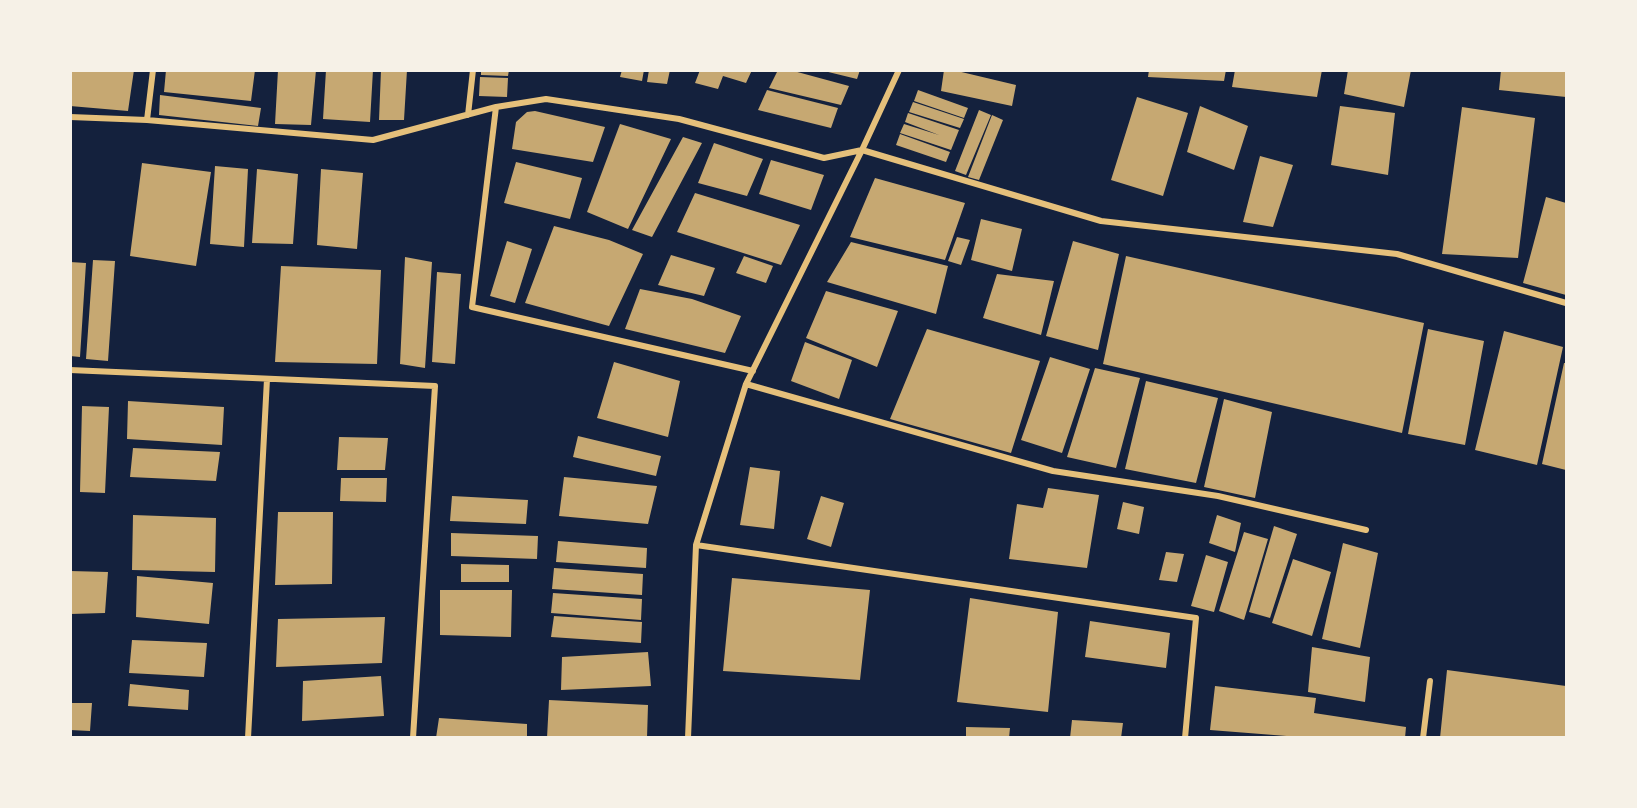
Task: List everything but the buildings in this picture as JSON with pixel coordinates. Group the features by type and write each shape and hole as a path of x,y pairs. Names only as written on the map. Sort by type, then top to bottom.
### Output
{"street":[{"path":"147,120 153,70"},
{"path":"468,115 473,70"},
{"path":"688,738 696,545 746,384 899,70"},
{"path":"70,117 147,120 373,140 496,107 546,99 679,119 824,158 862,150 1101,221 1397,254 1566,303"},
{"path":"496,107 471,307 753,371"},
{"path":"70,370 435,386 413,738"},
{"path":"248,738 267,379"},
{"path":"746,384 1053,471 1218,496 1366,530"},
{"path":"696,545 1196,618 1185,738"},
{"path":"1423,738 1430,681"}]}
